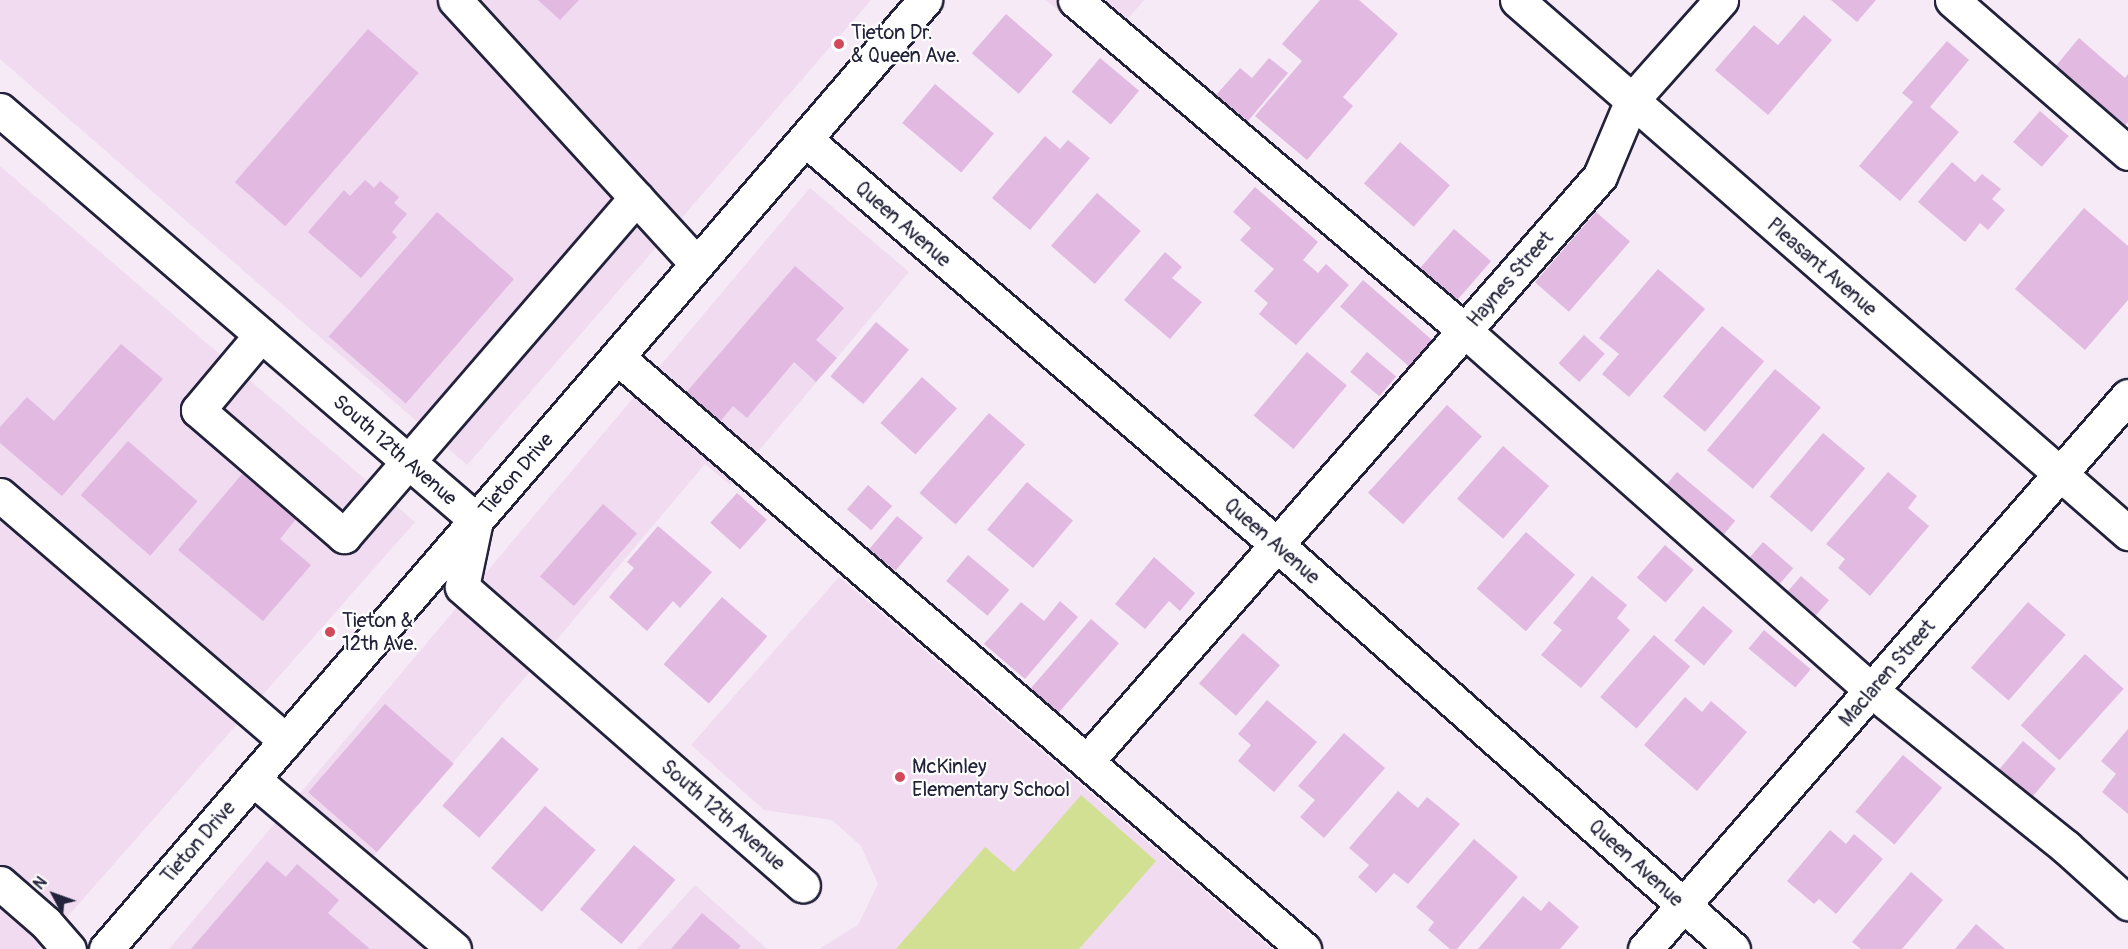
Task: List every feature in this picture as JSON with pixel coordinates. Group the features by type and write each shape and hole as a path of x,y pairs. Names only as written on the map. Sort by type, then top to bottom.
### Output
{"street":[{"path":"455,0 697,264"},
{"name":"Tieton Drive","path":"106,949 925,0"},
{"path":"1075,0 1465,331 1872,691 2066,847 2128,903"},
{"name":"Pleasant Avenue","path":"1517,0 2128,533"},
{"name":"Haynes Street","path":"1087,761 1275,543 1600,176 1632,100 1721,0"},
{"path":"1952,0 2128,153"},
{"name":"South 12th Avenue","path":"0,111 476,520 462,587 803,885"},
{"name":"Queen Avenue","path":"805,139 1275,543 1733,949"},
{"path":"261,335 198,410 344,536 407,460 636,198"},
{"path":"616,357 1304,949"},
{"name":"Maclaren Street","path":"1646,949 2128,396"},
{"path":"0,495 286,741"},
{"path":"253,779 454,949"},
{"path":"0,883 46,923 69,949"}],"shaded area":[{"path":"0,0 871,0 467,465 0,59"},
{"path":"1046,0 1144,0 1103,48"},
{"path":"0,166 415,522 39,949 0,949"},
{"path":"810,188 909,272 730,485 705,464 364,868 459,949 169,949"},
{"name":"McKinley Elementary School","path":"839,577 1272,949 819,949 858,925 878,884 861,846 832,820 764,810 691,745"},
{"path":"695,885 767,949 637,949"}],"green space":[{"path":"1081,795 1156,861 1079,949 896,949 985,847 1014,872"}],"building":[{"path":"538,0 579,0 560,20"},
{"path":"1320,0 1359,0 1398,34 1343,97 1353,106 1307,160 1255,116 1302,61 1282,44"},
{"path":"1831,0 1876,0 1857,22"},
{"path":"1006,14 1053,55 1019,94 972,53"},
{"path":"1804,15 1832,40 1768,115 1715,70 1754,25 1778,45"},
{"path":"368,29 419,73 285,226 235,182"},
{"path":"2079,38 2125,78 2128,74 2128,122 2125,126 2055,67"},
{"path":"1947,41 1969,60 1930,107 1959,132 1900,201 1859,166 1913,102 1902,93"},
{"path":"1100,58 1139,91 1111,124 1072,92"},
{"path":"1269,58 1288,73 1248,121 1216,95 1240,68 1252,78"},
{"path":"935,84 994,133 961,173 902,123"},
{"path":"2040,111 2069,136 2042,167 2013,142"},
{"path":"1045,136 1060,149 1068,140 1090,158 1030,230 992,198"},
{"path":"1400,142 1450,185 1414,227 1364,184"},
{"path":"1952,162 1975,182 1982,174 2001,189 1992,199 2005,210 1988,230 1980,223 1965,242 1918,202"},
{"path":"365,180 374,188 380,181 399,197 394,203 407,214 392,232 397,237 361,278 308,232 344,190 350,196"},
{"path":"1255,187 1318,242 1303,260 1318,273 1326,264 1349,285 1296,345 1259,314 1268,303 1254,291 1274,269 1240,240 1251,228 1233,212"},
{"path":"1097,193 1141,231 1095,284 1051,246"},
{"path":"2084,208 2128,246 2128,300 2085,350 2015,289"},
{"path":"437,212 514,279 406,403 329,337"},
{"path":"1596,212 1630,242 1569,312 1535,282"},
{"path":"1454,229 1491,261 1448,311 1411,279"},
{"path":"1165,252 1182,267 1172,278 1202,302 1170,339 1124,300"},
{"path":"795,266 844,308 816,340 837,358 816,382 794,362 747,418 733,406 718,424 684,395"},
{"path":"1658,269 1705,309 1629,397 1602,374 1619,354 1599,338"},
{"path":"1363,280 1432,340 1409,367 1340,306"},
{"path":"876,322 909,350 863,404 830,376"},
{"path":"1722,326 1764,361 1705,432 1663,396"},
{"path":"1584,335 1605,354 1579,382 1559,363"},
{"path":"121,344 163,379 62,496 0,443 0,427 27,397 54,421"},
{"path":"1307,352 1347,385 1293,449 1254,416"},
{"path":"1367,352 1396,376 1379,396 1350,372"},
{"path":"1775,369 1821,408 1753,489 1707,450"},
{"path":"922,377 957,408 915,455 881,423"},
{"path":"1447,405 1482,436 1403,524 1368,493"},
{"path":"989,413 1025,444 956,524 919,493"},
{"path":"1823,433 1865,468 1812,532 1770,497"},
{"path":"128,441 197,501 150,556 81,495"},
{"path":"1503,446 1549,486 1503,539 1457,499"},
{"path":"1677,472 1735,521 1715,545 1657,496"},
{"path":"1888,472 1917,496 1908,508 1929,526 1870,596 1838,568 1845,559 1826,544"},
{"path":"242,474 296,519 280,539 311,565 263,621 178,550"},
{"path":"1027,482 1073,521 1033,568 987,529"},
{"path":"868,485 892,506 871,530 847,509"},
{"path":"737,493 767,520 740,549 710,523"},
{"path":"603,504 637,534 574,606 540,576"},
{"path":"897,516 923,538 895,571 869,549"},
{"path":"658,526 712,572 680,608 673,601 647,631 609,597 634,568 627,562"},
{"path":"1526,532 1575,575 1526,631 1477,589"},
{"path":"1763,542 1793,568 1772,593 1741,567"},
{"path":"1665,545 1694,570 1665,602 1637,577"},
{"path":"968,555 1009,590 988,616 946,581"},
{"path":"1154,557 1195,593 1180,611 1169,601 1145,629 1115,604"},
{"path":"1592,576 1627,605 1617,618 1630,630 1581,688 1541,655 1562,630 1553,623"},
{"path":"1801,576 1829,600 1809,624 1781,599"},
{"path":"722,597 767,636 709,704 664,664"},
{"path":"1060,601 1078,617 1025,679 984,644 1021,602 1044,621"},
{"path":"2028,602 2066,635 2009,700 1971,668"},
{"path":"1703,606 1733,631 1704,666 1674,640"},
{"path":"1091,619 1119,643 1058,713 1030,689"},
{"path":"1764,630 1811,669 1795,688 1749,648"},
{"path":"1243,633 1280,665 1236,716 1199,684"},
{"path":"1654,635 1690,666 1636,728 1600,697"},
{"path":"2085,654 2124,689 2059,760 2021,725"},
{"path":"1685,697 1702,712 1711,701 1747,732 1697,791 1644,745"},
{"path":"1267,700 1317,742 1274,792 1238,761 1251,745 1238,734"},
{"path":"385,704 454,764 377,852 308,792"},
{"path":"2128,729 2128,814 2102,792 2116,774 2101,761"},
{"path":"1344,733 1385,768 1324,838 1300,817 1315,800 1298,786"},
{"path":"502,737 539,769 479,838 442,806"},
{"path":"2023,741 2056,769 2028,802 1995,774"},
{"path":"1903,755 1942,788 1895,844 1855,812"},
{"path":"1398,791 1418,808 1427,797 1460,824 1408,884 1394,873 1376,893 1358,877 1369,865 1349,848"},
{"path":"545,806 596,850 542,912 491,868"},
{"path":"1830,830 1846,844 1854,834 1883,859 1836,914 1819,899 1814,904 1787,881"},
{"path":"1474,839 1518,877 1457,949 1450,949 1428,930 1434,922 1416,907"},
{"path":"634,845 675,880 621,944 580,909"},
{"path":"267,861 286,877 297,864 339,900 328,913 370,949 191,949"},
{"path":"1911,872 1943,900 1902,949 1861,949 1852,942"},
{"path":"1523,896 1541,911 1549,901 1579,927 1560,949 1478,949"},
{"path":"702,913 741,946 738,949 671,949"},
{"path":"1976,924 2005,949 1955,949"}],"place":[{"name":"Tieton Dr. & Queen Ave.","path":"839,44"},
{"name":"Tieton & 12th Ave.","path":"330,632"},
{"name":"McKinley Elementary School","path":"900,777"}]}
